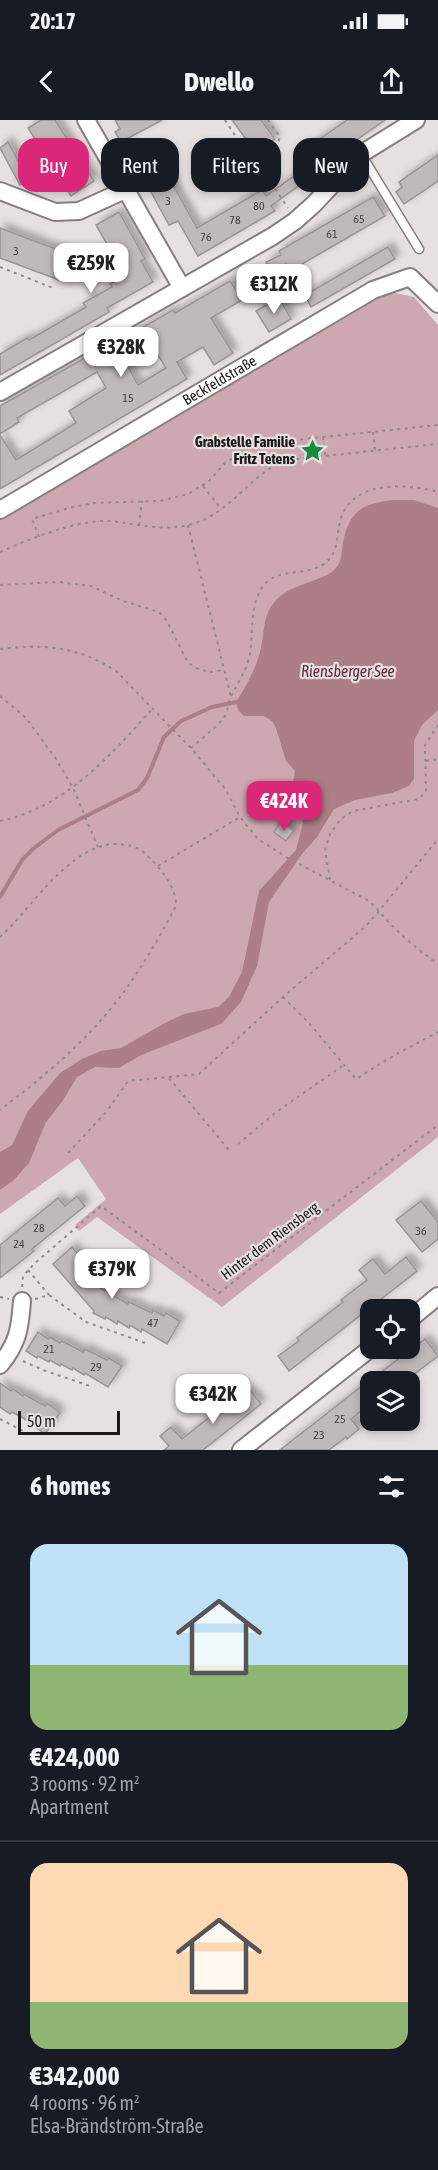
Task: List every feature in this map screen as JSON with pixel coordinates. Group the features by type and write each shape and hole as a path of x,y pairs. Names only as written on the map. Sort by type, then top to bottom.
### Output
{"street":[{"path":"86,120 101,147"},
{"path":"369,149 416,120"},
{"path":"0,191 55,212 79,211 121,192"},
{"path":"126,192 182,288"},
{"path":"0,392 296,221 324,192"},
{"name":"Beckfeldstraße","path":"0,510 373,290 411,277 438,304"},
{"path":"420,1310 438,1296"},
{"path":"4,1359 20,1330 22,1301"},
{"path":"241,1450 360,1357"}],"lane":[{"path":"369,167 419,249"}],"path":[{"path":"225,120 237,138"},
{"path":"268,120 280,138"},
{"path":"277,192 296,221"},
{"path":"0,267 53,288"},
{"path":"39,537 32,519 94,503 159,501 180,496 203,485 225,463 251,447 323,437 438,426"},
{"path":"373,432 375,450"},
{"path":"323,437 325,456"},
{"path":"0,552 63,529 95,522 109,521 170,529 188,525 222,510 272,466 286,460 438,444"},
{"path":"203,485 222,510"},
{"path":"191,748 224,718 230,699 242,681 250,655 255,605 260,590 270,579 324,564 333,554 343,513 351,502 364,492 405,486 438,492"},
{"path":"139,526 142,501"},
{"path":"188,525 230,699"},
{"path":"0,585 59,582 91,586 123,602 159,612 167,621 188,663 200,670 212,672 224,670"},
{"path":"0,649 57,647 101,661 116,671 191,748 226,790 240,817 258,839 288,858 369,901 413,946 438,964"},
{"path":"0,696 26,718 56,759 73,788 98,847"},
{"path":"0,821 42,805 73,788 102,763 153,708"},
{"path":"330,880 326,850 330,834 341,819 353,811 419,799 426,792 426,745 438,726"},
{"path":"425,761 438,759"},
{"path":"158,866 240,817"},
{"path":"68,1153 107,1111 128,1081 199,1074 283,997 366,926 438,839"},
{"path":"0,937 69,863 98,847 116,844 138,848 158,866 175,894 176,906 155,945 123,993 101,1020 29,1088 0,1110"},
{"path":"283,997 356,1079 438,1032"},
{"path":"238,1144 275,1113 345,1064"},
{"path":"169,1078 229,1150"},
{"name":"Hinter dem Riensberg","path":"28,1270 100,1206 219,1293 438,1125"},
{"path":"49,1295 22,1301 23,1276 28,1270 49,1295 86,1322 148,1344"},
{"path":"4,1359 90,1386"},
{"path":"0,1419 31,1435"}],"shaded area":[{"path":"395,293 414,297 438,325 438,1137 222,1307 97,1217 79,1231 75,1225 106,1199 78,1158 0,1214 0,518 383,294"}],"water":[{"name":"Riensberger See","path":"393,500 414,500 438,508 438,710 422,725 414,741 414,779 409,786 392,793 355,800 334,809 317,837 302,854 269,902 257,966 241,1002 221,1024 141,1055 119,1068 95,1067 77,1077 62,1102 46,1122 29,1163 14,1180 0,1190 0,1152 12,1145 28,1111 60,1073 82,1059 101,1051 121,1048 184,1014 218,1007 229,997 242,972 259,891 296,850 303,823 302,814 290,800 295,771 286,761 276,728 272,721 264,716 244,716 238,710 236,702 257,663 266,617 270,608 287,592 325,576 338,565 349,522 359,510 373,504"}],"building":[{"path":"41,120 55,120 67,138 34,138 28,128"},
{"path":"115,120 162,120 128,138 119,138 115,132 120,129"},
{"path":"232,120 261,120 274,138 245,138"},
{"path":"347,120 385,120 359,138 322,138"},
{"path":"8,142 18,161 18,181 0,148"},
{"path":"438,155 438,181 404,204 396,192 402,187 399,182"},
{"path":"89,173 94,181 89,184"},
{"path":"293,177 293,190 271,206 275,211 198,256 178,221 169,225 151,192 177,192 197,228 259,192 263,192 266,196 272,192 281,192 281,185"},
{"path":"373,197 385,216 290,271 286,264 272,272 266,262 281,255 279,251"},
{"path":"119,212 145,259 141,261 153,282 107,308 109,312 0,375 0,354 86,307 83,303 112,287 110,284 125,276 96,225"},
{"path":"0,228 69,254 59,280 0,258"},
{"path":"388,247 395,259 311,307 305,295"},
{"path":"230,281 242,300 211,318 233,353 214,365 203,347 177,362 187,379 0,489 0,435 16,460 76,423 69,411 106,388 97,372 17,418 19,422 0,434 0,406 173,310 175,313","holes":["153,347 166,368 138,385 126,363"]},
{"path":"279,298 291,319 269,332 256,311"},
{"path":"281,822 293,831 286,841 274,832"},
{"path":"77,1196 85,1206 0,1278 0,1245 58,1198 65,1206"},
{"path":"421,1201 438,1222 438,1239 422,1252 396,1220"},
{"path":"72,1247 103,1282 97,1286 128,1304 129,1302 152,1313 153,1310 164,1316 166,1313 180,1321 167,1344 142,1329 141,1332 130,1325 129,1328 118,1321 117,1324 93,1313 94,1311 53,1264"},
{"path":"406,1257 417,1271 381,1299 360,1299 360,1316 289,1371 278,1356 299,1341 297,1338 367,1280 359,1270 373,1259 385,1274"},
{"path":"38,1332 48,1339 50,1337 60,1343 62,1341 83,1352 85,1349 107,1360 109,1358 122,1366 108,1387 85,1373 84,1375 73,1368 72,1370 61,1364 60,1366 38,1356 37,1358 26,1351"},
{"path":"425,1339 438,1356 418,1371 383,1371 398,1359 420,1359 420,1343"},
{"path":"0,1383 11,1391 13,1389 45,1406 47,1403 60,1413 45,1434 23,1418 12,1412 10,1414 0,1407"},
{"path":"360,1388 360,1412 351,1419 359,1429 347,1439 346,1437 329,1450 280,1450"},
{"path":"250,1390 261,1404 203,1450 164,1450 169,1446 160,1436 171,1427 182,1439 212,1415 210,1413 224,1401 228,1407"}],"waterway":[{"path":"0,897 22,860 33,849 58,830 138,790 147,778 164,737 181,721 212,707 236,702"}],"place":[{"name":"Grabstelle Familie Fritz Tetens","path":"313,451"}]}
